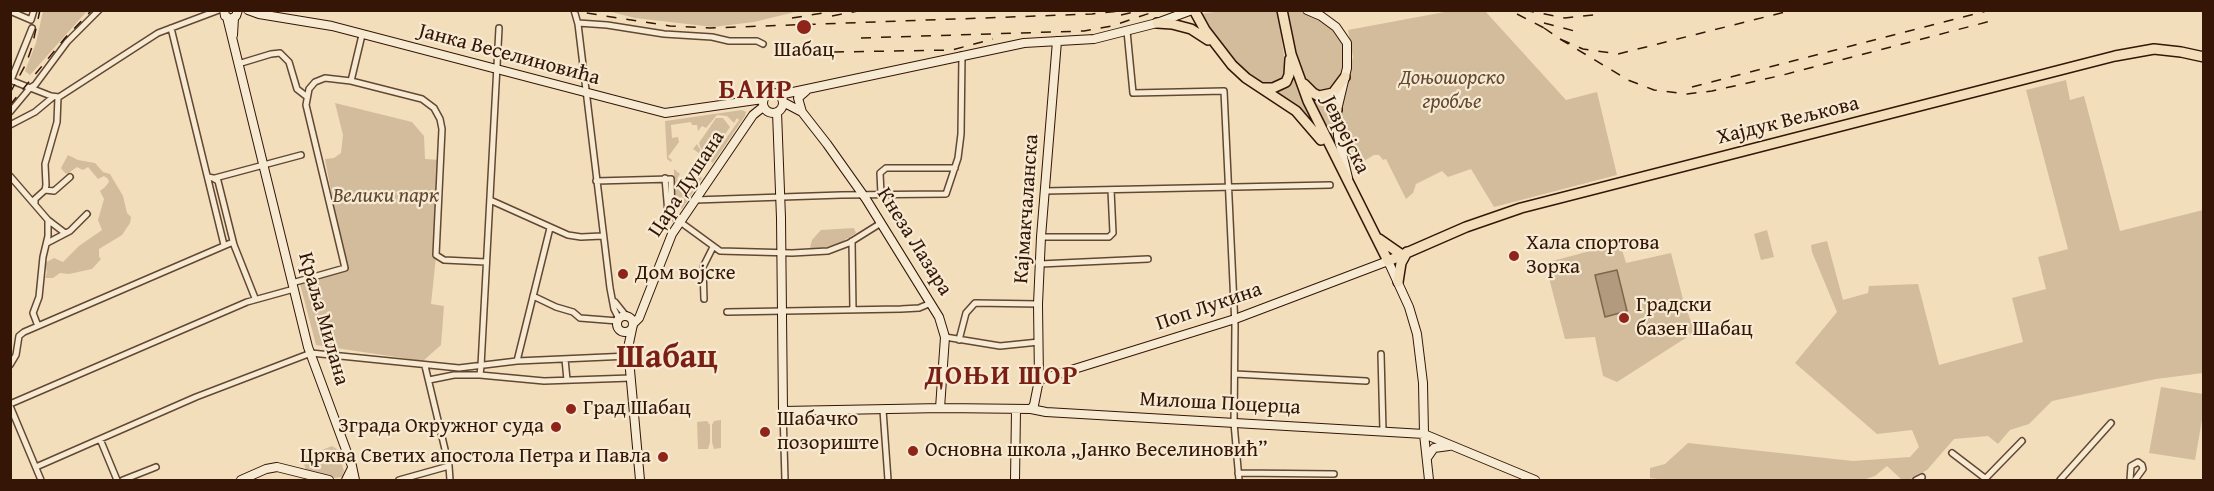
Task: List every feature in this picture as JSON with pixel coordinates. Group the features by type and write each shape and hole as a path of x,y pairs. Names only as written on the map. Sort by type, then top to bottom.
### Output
{"main road":[{"name":"Јанка Веселиновића","path":"248,10 259,14 332,26 664,113 742,102 773,106 805,90 1023,43 1094,39 1157,23 1193,10"},
{"path":"1193,10 1232,65 1296,111 1325,145 1330,147"},
{"path":"1307,10 1327,20 1342,34 1348,54 1337,110 1338,136 1348,181"},
{"path":"231,15 259,14"},
{"name":"Краља Милана","path":"231,15 234,48 293,286 311,353 355,480"},
{"name":"Јеврејска","path":"1283,15 1299,78 1330,147 1388,261"},
{"path":"1157,23 1191,29 1218,48"},
{"name":"Кајмакчаланска","path":"1031,409 1034,405 1039,380 1038,304 1041,237 1057,41"},
{"path":"1261,88 1273,88 1286,82 1289,75 1290,48"},
{"name":"Хајдук Вељкова","path":"1388,261 1477,223 1532,205 2125,54 2161,50 2185,52 2204,57"},
{"path":"1320,96 1332,93 1345,77"},
{"path":"1299,78 1308,89 1332,103 1337,110"},
{"path":"783,411 779,131 773,106 802,111 798,97 805,90"},
{"path":"742,102 752,108 752,118"},
{"name":"Цара Душана","path":"626,321 644,302 676,220 695,200 752,118 773,106"},
{"name":"Кнеза Лазара","path":"802,111 863,195 941,320 945,337 940,408"},
{"path":"1376,236 1405,254 1398,282"},
{"path":"1388,261 1409,307 1417,334 1423,383 1424,434 1429,480"},
{"name":"Поп Лукина","path":"1039,380 1235,319 1388,261"},
{"path":"626,321 626,332 621,331 628,352"},
{"path":"626,321 640,480"},
{"name":"Милоша Поцерца","path":"783,411 1031,409 1046,412 1424,434"},
{"path":"1015,480 1016,410"},
{"path":"1424,434 1535,480"},
{"path":"1427,459 1434,448 1450,446"},
{"path":"346,480 352,466"},
{"path":"241,480 277,467 329,480"}],"street":[{"path":"10,11 31,20 34,10"},
{"path":"10,112 67,42 99,10"},
{"path":"10,125 35,112 146,40 219,10"},
{"path":"574,10 578,23 602,236 611,295 626,321"},
{"path":"201,18 231,15"},
{"path":"578,23 664,34 712,37 729,41 757,41 763,44"},
{"path":"32,28 11,80 55,97"},
{"path":"171,28 211,178 224,246"},
{"path":"480,375 499,28"},
{"path":"1127,31 1132,93 1224,92 1235,319 1234,423 1239,480"},
{"path":"351,81 362,35"},
{"path":"238,64 280,53 289,62 297,89 306,96"},
{"path":"695,200 946,194 955,168 961,134 962,55"},
{"path":"41,480 10,405 255,298 345,268 307,109 306,96 312,86 322,78 333,77 422,99 436,110 442,129 436,255 444,260 486,262"},
{"path":"35,203 35,199 45,190 45,164 57,122 55,97"},
{"path":"211,178 301,155"},
{"path":"881,194 880,174 886,168 955,168"},
{"path":"10,176 48,220 65,233"},
{"path":"45,190 54,191 70,177"},
{"path":"211,178 219,184 233,242 255,298"},
{"path":"596,181 665,178 666,208 676,220 713,247 727,252 828,251 852,241 881,223"},
{"path":"1045,191 1330,185"},
{"path":"1041,237 1109,237 1113,233 1112,190"},
{"path":"490,200 550,228 577,237 602,236"},
{"path":"47,243 70,231 87,214"},
{"path":"38,326 33,313 39,297 48,220"},
{"path":"516,361 550,228"},
{"path":"852,241 853,310"},
{"path":"10,365 16,355 20,334 233,242"},
{"path":"704,299 703,267 713,247"},
{"path":"1040,264 1148,259"},
{"path":"533,296 573,312 580,318 626,321"},
{"path":"727,312 914,308 931,303"},
{"path":"959,340 966,313 975,303 1038,304"},
{"path":"945,337 1000,346 1039,342"},
{"path":"36,467 210,392 311,353 459,368 628,352"},
{"path":"1381,354 1383,431"},
{"path":"565,359 567,380"},
{"path":"425,366 450,480"},
{"path":"1235,374 1366,381"},
{"path":"429,380 454,375 544,381 632,378"},
{"path":"883,410 888,480"},
{"path":"783,411 785,480"},
{"path":"2060,480 2111,423"},
{"path":"100,439 117,480"},
{"path":"1952,453 1986,480 2022,441"},
{"path":"2130,480 2131,466 2138,462 2143,469 2135,480"},
{"path":"399,480 448,466"},
{"path":"123,480 156,468"},
{"path":"1238,473 1334,474"}],"green space":[{"path":"43,11 87,11 30,75 25,71 36,43"},
{"path":"608,11 799,11 754,22 713,27 635,18"},
{"path":"1221,11 1278,11 1286,71 1284,81 1265,86 1251,78 1219,45 1200,14"},
{"path":"1286,11 1298,11 1334,28 1344,45 1345,52 1343,75 1333,90 1320,93 1306,84 1292,45"},
{"name":"Доњошорско гробље","path":"1450,11 1485,11 1566,100 1597,92 1617,175 1494,207 1471,169 1448,177 1442,171 1416,184 1413,193 1406,199 1386,159 1383,160 1379,155 1374,155 1356,165 1349,162 1340,126 1341,104 1353,57 1348,30"},
{"path":"1291,67 1317,129 1271,92 1277,91"},
{"path":"2066,80 2070,100 2084,96 2120,231 2203,210 2203,373 2156,379 2052,401 2029,424 2010,430 1998,444 1988,436 1954,439 1927,470 1909,480 1902,480 1887,466 1875,476 1863,480 1665,480 1650,478 1650,468 1665,464 1688,443 1853,461 1910,457 1919,447 1912,430 1877,434 1795,363 1837,312 1811,245 1827,241 1843,300 1868,293 1869,286 1918,284 1939,365 2023,342 2012,298 2046,289 2038,257 2068,249 2026,90"},
{"path":"1310,95 1332,105 1344,165"},
{"name":"Велики парк","path":"335,103 412,122 424,136 425,159 440,160 437,247 431,304 444,306 441,345 423,361 316,345 300,284 346,271 325,159 334,158 341,153 343,135"},
{"path":"742,110 746,112 745,116 713,163 693,149 697,144 702,153 711,155 709,159 711,160 739,120 737,118 734,123 727,116 717,115 706,128 702,126 698,131 697,125 692,125 691,122 671,125 672,138 678,137 679,142 668,157 672,160 671,162 667,159 665,121"},
{"path":"716,118 723,118 730,127 713,152 706,152 701,149 699,143"},
{"path":"68,155 78,160 95,163 103,172 110,174 123,196 127,213 131,217 130,223 122,235 99,249 101,259 92,269 69,274 60,273 53,278 45,278 47,273 45,263 54,258 63,262 79,246 102,230 98,220 104,199 100,191 109,182 108,179 104,176 98,179 88,167 83,170 77,167 67,174 61,168"},
{"path":"674,169 680,174 677,179 689,187 698,175 702,178 682,209 674,205"},
{"path":"854,228 856,233 840,243 823,248 810,248 812,240 821,230"},
{"path":"1767,230 1774,257 1761,260 1754,234"},
{"name":"Градски базен Шабац","path":"1620,243 1626,263 1671,253 1684,303 1695,332 1617,382 1603,376 1595,337 1565,339 1545,263"},
{"path":"2161,387 2203,394 2203,414 2195,460 2149,453"},
{"path":"721,420 721,448 714,449 712,425 714,421"},
{"path":"707,421 710,425 708,449 698,449 697,422"},
{"path":"332,446 337,449 344,471 342,477 334,478 306,470 302,458"}],"shaded area":[{"path":"1617,270 1627,311 1605,317 1595,275"}],"railway":[{"path":"10,93 26,64 40,10"},
{"path":"10,105 65,38 92,10"},
{"path":"567,10 670,26 710,28 1092,14 1128,10"},
{"path":"792,18 841,10"},
{"path":"832,16 863,10"},
{"path":"1121,15 1142,10"},
{"path":"861,38 1084,31 1112,26 1159,10"},
{"path":"1524,10 1565,18 1602,14"},
{"path":"1544,28 1560,39 1583,49 1618,54 1793,10"},
{"path":"1692,87 1990,10"},
{"path":"1517,14 1550,31"},
{"path":"1560,39 1628,80 1654,90 1687,94 1712,91 1783,75 1991,21"},
{"path":"1544,23 1582,33"},
{"path":"834,52 952,50 993,39"}],"place":[{"name":"Шабац","path":"804,27"},
{"name":"Хала спортова Зорка","path":"1514,256"},
{"name":"Дом војске","path":"623,274"},
{"name":"Градски базен Шабац","path":"1624,318"},
{"name":"Град Шабац","path":"571,409"},
{"name":"Зграда Окружног суда","path":"556,427"},
{"name":"Шабачко позориште","path":"765,432"},
{"name":"Основна школа „Јанко Веселиновић”","path":"913,451"},
{"name":"Црква Светих апостола Петра и Павла","path":"663,457"}],"district":[{"name":"БАИР","path":"756,91"},
{"name":"Шабац","path":"667,359"},
{"name":"ДОЊИ ШОР","path":"1002,377"}]}
